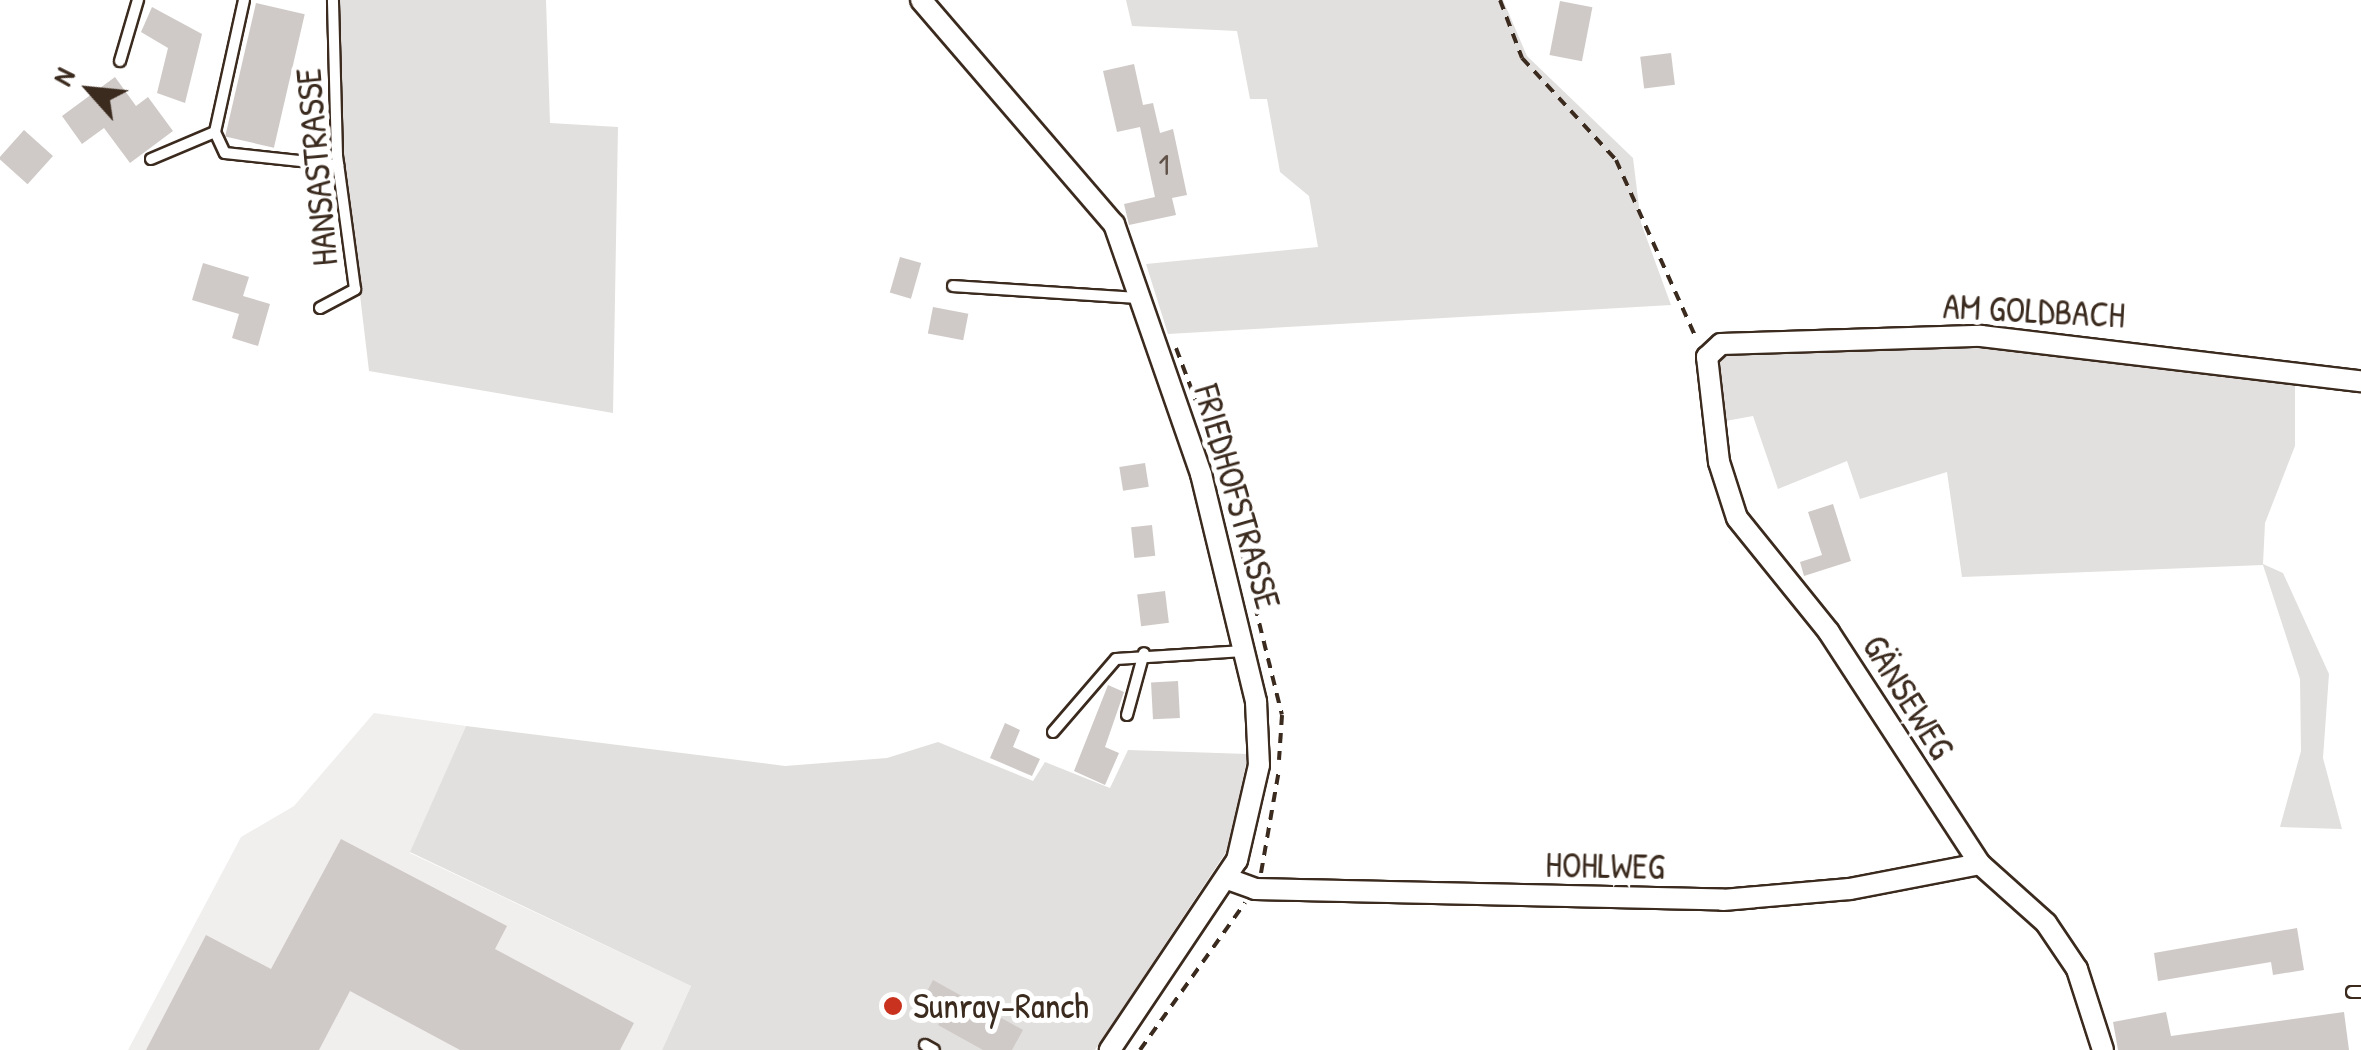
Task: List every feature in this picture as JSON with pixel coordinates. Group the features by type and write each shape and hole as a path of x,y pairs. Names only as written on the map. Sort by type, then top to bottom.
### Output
{"street":[{"name":"FRIEDHOFSTRASSE","path":"921,0 1099,199 1142,298 1201,474 1245,651 1259,765 1228,879 1110,1050"},
{"name":"AM GOLDBACH","path":"1707,357 1721,344 1982,336 2361,381"},
{"name":"GÄNSEWEG","path":"1707,357 1718,462 1737,518 1829,632 1980,864 2014,886 2077,969 2102,1050"},
{"name":"HOHLWEG","path":"1228,879 1256,890 1724,900 1850,890 1980,864"}],"lane":[{"path":"120,61 138,0"},
{"name":"HANSASTRASSE","path":"320,308 355,289 338,164 333,0"},
{"path":"242,5 215,132 225,153 338,164"},
{"path":"152,159 215,132"},
{"path":"954,286 1142,298"},
{"path":"1053,732 1102,665 1144,653 1245,651"},
{"path":"1127,716 1144,653"}],"path":[{"path":"1500,0 1522,58 1616,160 1707,357"},
{"path":"1140,1050 1256,890"}],"shaded area":[{"path":"340,0 546,0 550,123 618,127 613,413 369,371 343,152"},
{"path":"1126,0 1503,0 1527,56 1633,158 1641,223 1671,305 1168,334 1146,264 1318,247 1309,196 1280,172 1267,99 1250,99 1237,31 1132,26"},
{"path":"2031,346 2295,380 2295,446 2265,523 2263,564 2283,573 2329,674 2323,758 2342,829 2280,827 2301,751 2300,679 2263,565 1962,577 1947,472 1860,499 1847,461 1778,489 1753,416 1720,422 1711,371 1723,356"},
{"path":"374,713 466,726 410,853 691,986 662,1050 128,1050 241,837 294,806"},
{"path":"466,726 785,766 887,758 938,742 1033,781 1045,762 1110,788 1128,750 1248,754 1228,849 1095,1050 662,1050 691,986 410,852"}],"building":[{"path":"1560,1 1592,7 1582,61 1550,55"},
{"path":"256,3 305,14 274,148 225,136"},
{"path":"152,7 202,34 185,103 157,93 168,48 141,32"},
{"path":"1671,53 1675,85 1644,89 1640,57"},
{"path":"1134,64 1143,105 1153,103 1160,133 1173,129 1187,195 1172,198 1176,215 1129,225 1124,204 1155,197 1140,127 1117,132 1103,71"},
{"path":"115,77 136,106 148,97 173,131 130,163 104,128 82,144 62,116"},
{"path":"24,130 53,156 28,184 0,160"},
{"path":"900,257 921,263 911,299 890,293"},
{"path":"203,263 249,277 243,296 270,304 258,346 232,338 239,314 192,300"},
{"path":"933,307 968,314 963,340 928,334"},
{"path":"1145,463 1149,487 1123,491 1119,467"},
{"path":"1833,504 1851,561 1804,576 1800,562 1822,555 1808,512"},
{"path":"1152,525 1155,556 1134,558 1131,527"},
{"path":"1165,591 1169,623 1141,626 1137,594"},
{"path":"1178,681 1180,718 1153,719 1151,682"},
{"path":"1108,685 1124,692 1105,747 1119,753 1105,785 1074,771"},
{"path":"1005,723 1020,730 1013,747 1040,759 1032,776 990,758"},
{"path":"341,839 507,926 495,949 634,1023 620,1050 460,1050 350,991 319,1050 146,1050 206,935 271,969"},
{"path":"2297,928 2304,970 2273,975 2271,962 2158,981 2154,953"},
{"path":"933,980 1023,1030 1012,1050 983,1050 938,1025 945,1012 923,999"},
{"path":"2166,1012 2171,1036 2344,1012 2349,1050 2118,1050 2113,1022"}],"place":[{"name":"Sunray-Ranch","path":"893,1006"}]}
